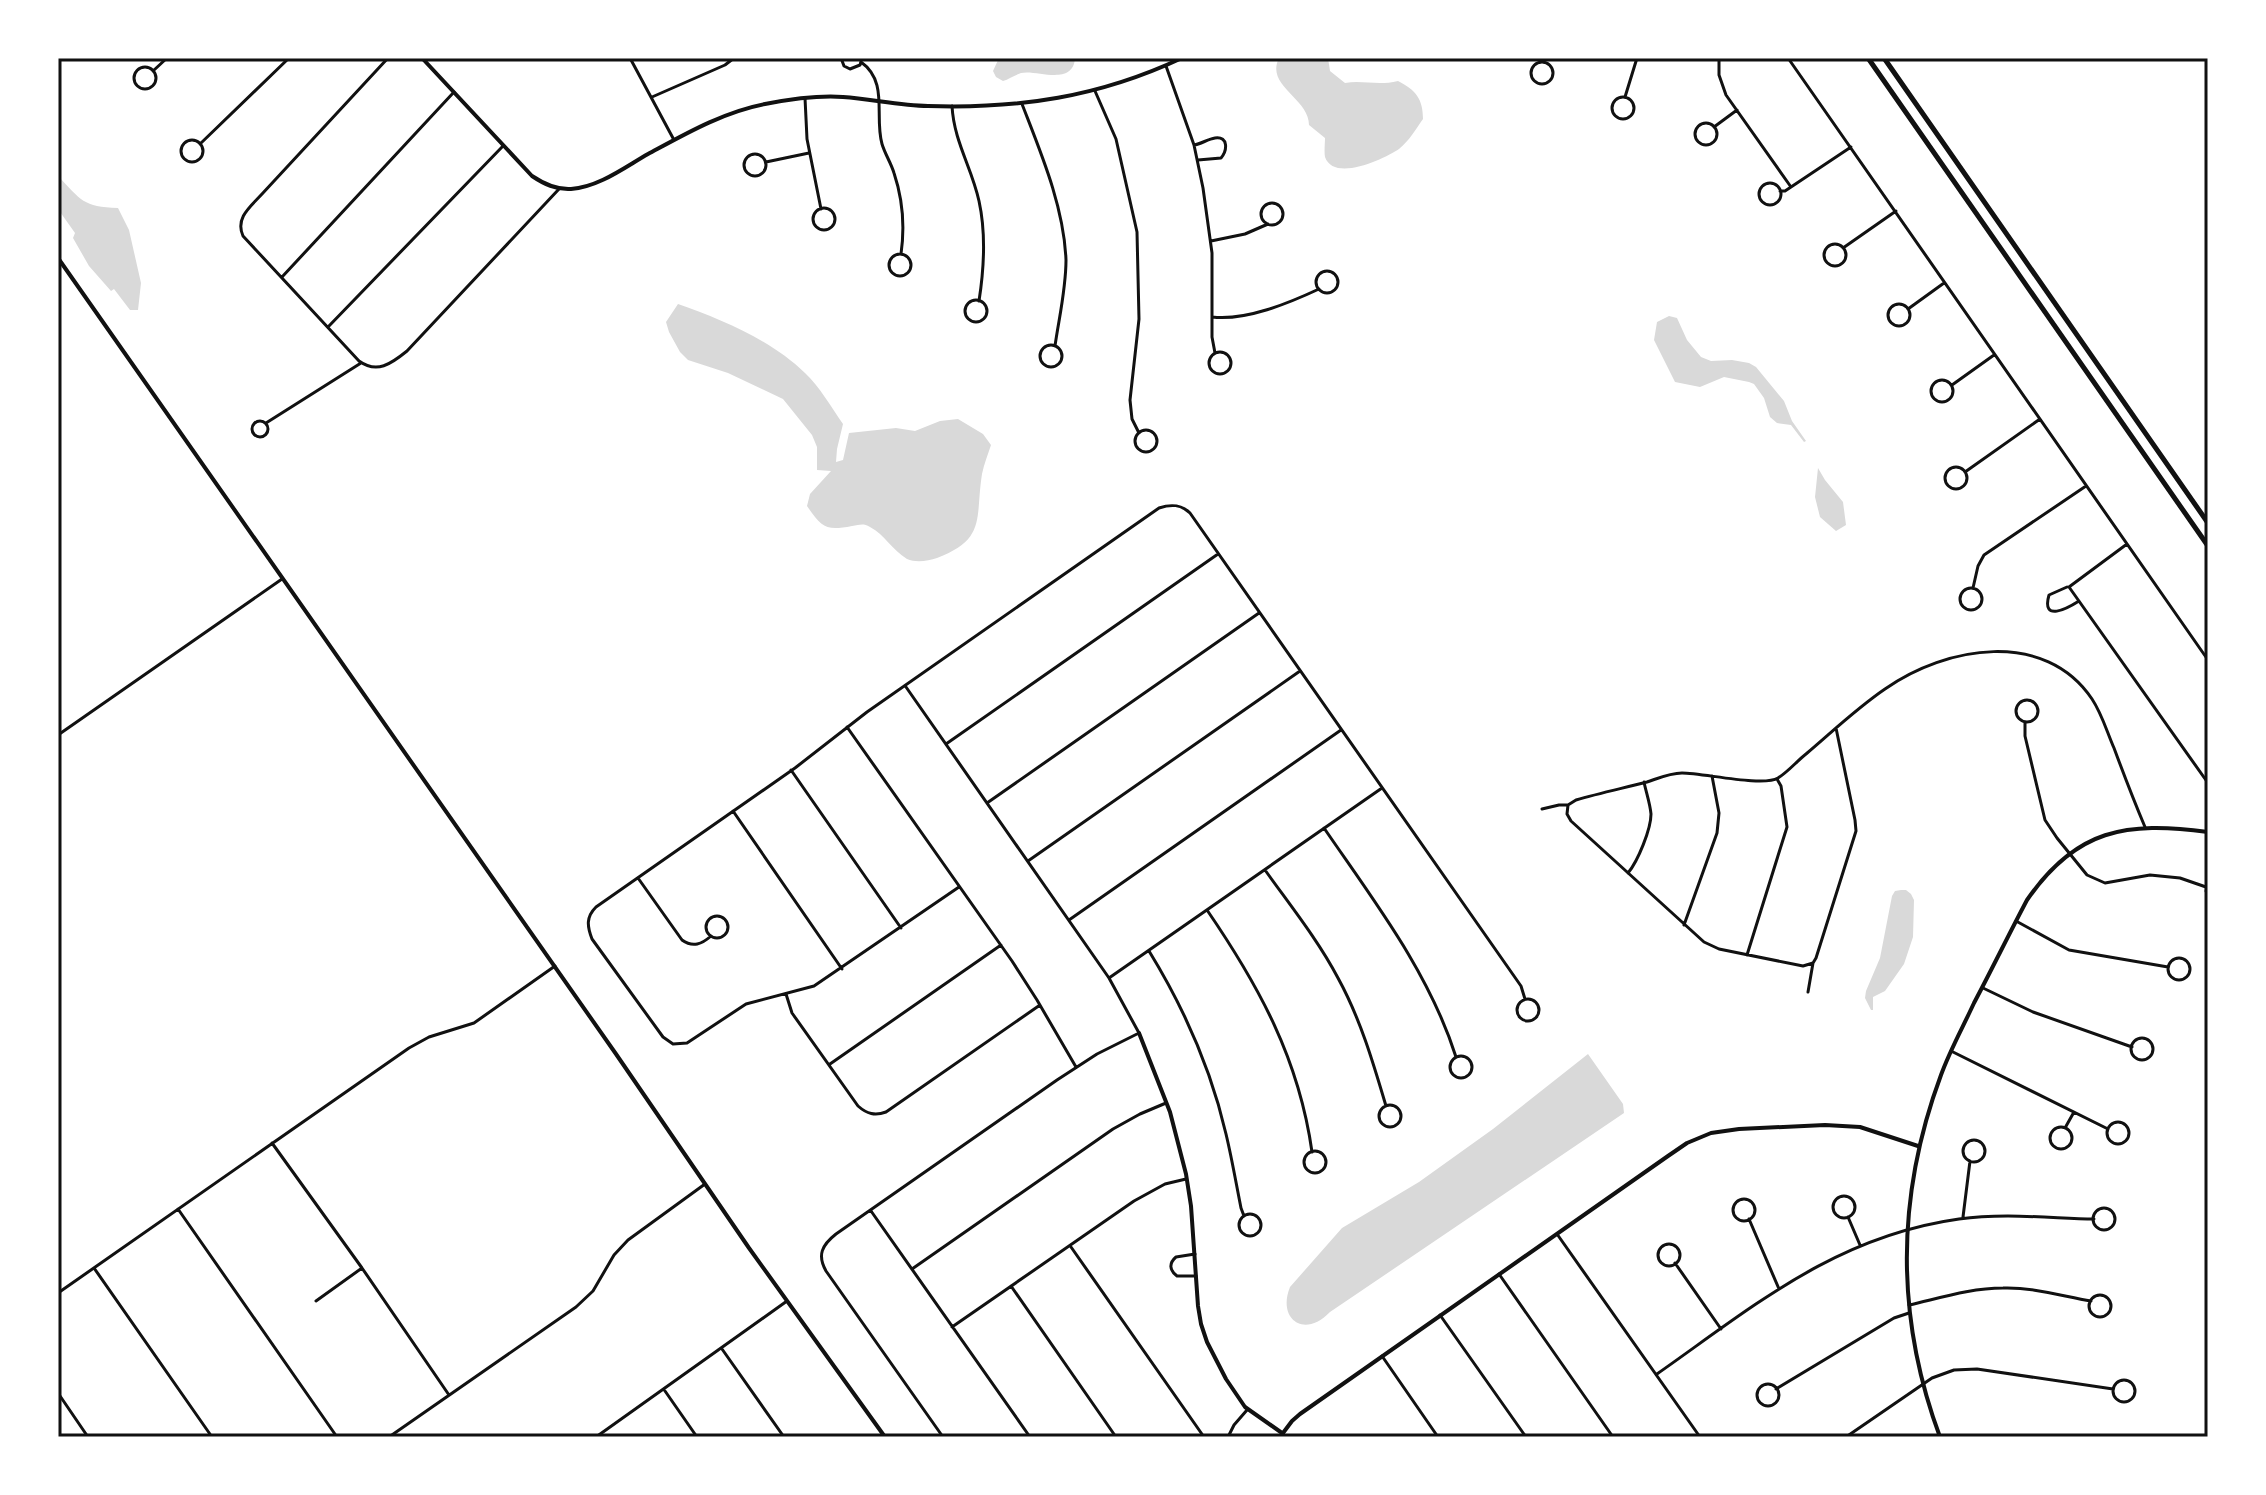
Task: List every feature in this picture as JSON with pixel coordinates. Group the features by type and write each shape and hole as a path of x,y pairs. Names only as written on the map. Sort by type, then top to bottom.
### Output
{"main road":[{"path":"1868,58 2208,546"},
{"path":"1884,58 2208,523"},
{"path":"2173,496 2184,489"}],"street":[{"path":"153,71 167,58"},
{"path":"200,144 289,58"},
{"path":"388,58 244,215 239,228 361,363 374,369 396,361 559,189"},
{"path":"422,58 532,176 559,189 585,187 720,118 760,105 805,98 840,97 924,106 1022,104 1095,91 1182,58"},
{"path":"630,58 674,140"},
{"path":"652,97 725,65 734,58"},
{"path":"841,58 844,66 850,69 857,67 862,60 875,77 880,101 878,118 882,144 894,174 904,223 901,254"},
{"path":"1547,64 1550,58"},
{"path":"1625,97 1637,58"},
{"path":"1719,58 1719,75 1726,95 1791,187"},
{"path":"1788,58 2208,660"},
{"path":"1547,64 1552,69 1551,79 1546,83 1536,83 1532,77 1534,66 1547,64"},
{"path":"1166,66 1198,160 1210,241 1215,353 1210,359 1211,370 1217,374 1225,373 1230,368 1230,358 1225,353 1215,353"},
{"path":"147,67 153,71 156,78 150,87 136,85 134,79 138,69 147,67"},
{"path":"1095,91 1116,139 1137,232 1139,319 1130,400 1132,419 1139,433 1135,443 1139,449 1149,451 1155,447 1155,434 1149,430 1139,433"},
{"path":"282,278 454,92"},
{"path":"1625,97 1633,104 1634,111 1629,117 1622,118 1616,116 1612,106 1615,100 1625,97"},
{"path":"805,98 809,153 821,209"},
{"path":"1022,104 1061,219 1066,260 1055,346 1061,354 1061,361 1056,366 1046,366 1040,354 1048,346 1055,346"},
{"path":"952,106 953,128 979,202 984,260 979,301"},
{"path":"1714,127 1737,110"},
{"path":"1709,123 1714,127 1716,138 1711,143 1704,145 1698,141 1695,131 1699,126 1709,123"},
{"path":"1194,145 1216,138 1227,146 1221,158 1198,160"},
{"path":"191,140 200,144 202,154 197,160 183,158 181,151 185,142 191,140"},
{"path":"328,327 503,146"},
{"path":"1780,191 1851,147"},
{"path":"765,162 809,153"},
{"path":"752,155 762,157 765,162 765,170 759,175 752,175 744,168 745,161 752,155"},
{"path":"1767,184 1777,186 1780,191 1780,199 1771,205 1763,203 1759,197 1760,190 1767,184"},
{"path":"1210,241 1245,234 1268,224 1274,225 1282,219 1283,212 1277,204 1263,208 1262,219 1268,224"},
{"path":"821,209 828,209 833,214 834,220 829,229 818,228 813,223 813,216 821,209"},
{"path":"1843,248 1896,211"},
{"path":"1834,244 1843,248 1846,255 1840,264 1827,262 1824,255 1828,246 1834,244"},
{"path":"901,254 908,257 911,267 904,275 897,275 890,268 890,261 901,254"},
{"path":"58,258 885,1437"},
{"path":"1212,317 1223,318 1263,310 1319,289 1328,292 1335,289 1338,280 1335,274 1328,271 1321,273 1316,282 1319,289"},
{"path":"1908,309 1945,283"},
{"path":"972,301 979,301 985,304 987,314 983,320 973,321 966,314 966,306 972,301"},
{"path":"1899,304 1908,309 1909,320 1903,325 1890,321 1888,314 1893,306 1899,304"},
{"path":"1952,385 1995,354"},
{"path":"266,423 361,363"},
{"path":"1947,381 1952,385 1953,392 1949,399 1939,401 1933,397 1931,390 1937,382 1947,381"},
{"path":"1965,472 2040,419"},
{"path":"1957,467 1965,472 1967,480 1963,486 1953,488 1947,484 1946,474 1950,469 1957,467"},
{"path":"1973,588 1984,555 2086,486"},
{"path":"959,887 814,986 746,1004 687,1043 679,1045 667,1041 592,939 588,926 588,918 596,907 1159,508 1173,505 1186,509 1521,986 1525,999"},
{"path":"2079,601 2058,612 2049,609 2047,604 2049,595 2069,587 2127,544"},
{"path":"946,744 1218,554"},
{"path":"58,735 282,579"},
{"path":"2069,587 2208,783"},
{"path":"1973,588 1979,592 1981,603 1969,610 1961,604 1960,597 1963,591 1973,588"},
{"path":"987,803 1259,613"},
{"path":"1542,809 1568,805 1576,800 1677,774 1777,779 1836,728 1908,675 1954,658 2010,651 2052,662 2075,679 2095,703 2145,827"},
{"path":"1028,861 1300,671"},
{"path":"906,686 1109,978 1139,1033 1166,1103 1186,1179 1201,1324 1207,1342 1247,1410 1281,1435 1300,1414 1698,1138 1739,1129 1850,1125 1918,1146"},
{"path":"2028,700 2035,704 2038,711 2033,720 2025,722 2019,719 2016,710 2019,704 2028,700"},
{"path":"2025,722 2025,736 2045,820 2087,875 2105,883 2150,875 2180,878 2207,885 2208,896"},
{"path":"847,727 1001,945 1076,1067"},
{"path":"1808,992 1813,963 1856,831 1836,728"},
{"path":"1069,920 1341,730"},
{"path":"791,770 901,928"},
{"path":"1684,925 1717,833 1719,813 1712,776"},
{"path":"1747,955 1787,827 1777,779"},
{"path":"1627,874 1637,861 1650,821 1644,782"},
{"path":"1109,978 1382,788"},
{"path":"1568,805 1567,814 1571,821 1712,947 1803,966 1813,963"},
{"path":"733,811 842,969"},
{"path":"1940,1437 1923,1384 1909,1313 1907,1228 1918,1146 1951,1051 2027,900 2040,880 2057,863 2111,832 2157,827 2208,832"},
{"path":"1324,828 1390,923 1417,968 1447,1030 1456,1057"},
{"path":"1265,870 1320,947 1339,980 1360,1025 1386,1106"},
{"path":"638,878 682,940 693,945 711,936"},
{"path":"1207,910 1253,980 1279,1031 1296,1080 1312,1152"},
{"path":"715,916 722,917 728,925 726,932 718,938 711,936 706,927 708,920 715,916"},
{"path":"2016,921 2069,950 2168,967"},
{"path":"829,1065 1001,945"},
{"path":"1149,951 1182,1010 1210,1079 1226,1133 1244,1216"},
{"path":"2181,958 2189,965 2189,972 2184,978 2174,979 2168,967 2174,959 2181,958"},
{"path":"58,1293 417,1043 474,1023 555,966"},
{"path":"1982,987 2033,1012 2132,1047"},
{"path":"786,994 792,1013 858,1106 868,1113 880,1114 1040,1005"},
{"path":"1525,999 1532,999 1539,1006 1538,1013 1531,1020 1524,1020 1517,1011 1525,999"},
{"path":"943,1437 823,1265 821,1253 826,1241 1076,1067 1139,1033"},
{"path":"2145,1038 2153,1045 2153,1052 2148,1058 2138,1059 2132,1047 2138,1039 2145,1038"},
{"path":"1951,1051 2108,1129"},
{"path":"1456,1057 1467,1058 1472,1064 1466,1077 1459,1078 1451,1072 1451,1062 1456,1057"},
{"path":"912,1269 1113,1129 1166,1103"},
{"path":"1393,1105 1400,1113 1399,1121 1394,1126 1384,1125 1380,1120 1381,1110 1386,1106 1393,1105"},
{"path":"2065,1128 2074,1112"},
{"path":"2121,1122 2128,1129 2128,1137 2124,1142 2114,1143 2109,1138 2108,1129 2113,1123 2121,1122"},
{"path":"2058,1127 2065,1128 2071,1142 2063,1148 2056,1148 2051,1143 2052,1132 2058,1127"},
{"path":"1978,1141 1985,1148 1984,1155 1980,1160 1970,1161 1964,1149 1967,1143 1978,1141"},
{"path":"271,1143 449,1395"},
{"path":"1312,1152 1323,1154 1326,1161 1324,1168 1317,1173 1304,1165 1306,1155 1312,1152"},
{"path":"1963,1219 1970,1161"},
{"path":"952,1327 1151,1190 1186,1179"},
{"path":"389,1437 584,1300 601,1280 614,1255 628,1240 705,1184"},
{"path":"1847,1196 1853,1201 1855,1208 1848,1217 1838,1216 1834,1211 1833,1204 1840,1197 1847,1196"},
{"path":"1739,1200 1749,1200 1753,1205 1753,1215 1749,1219 1741,1220 1733,1213 1734,1205 1739,1200"},
{"path":"2103,1208 2110,1209 2115,1218 2111,1227 2104,1230 2098,1227 2094,1219 2096,1212 2103,1208"},
{"path":"178,1209 337,1437"},
{"path":"870,1210 1030,1437"},
{"path":"1251,1214 1258,1218 1261,1225 1256,1234 1246,1235 1241,1231 1240,1221 1244,1216 1251,1214"},
{"path":"1848,1217 1860,1245"},
{"path":"1657,1374 1779,1289 1831,1258 1907,1228 1992,1217 2094,1219"},
{"path":"1749,1219 1779,1289"},
{"path":"1557,1234 1700,1437"},
{"path":"1670,1244 1677,1247 1680,1254 1675,1263 1669,1265 1660,1261 1658,1254 1663,1246 1670,1244"},
{"path":"1069,1245 1204,1437"},
{"path":"1195,1254 1176,1257 1170,1269 1177,1276 1196,1276"},
{"path":"1675,1263 1721,1329"},
{"path":"94,1268 212,1437"},
{"path":"316,1301 362,1268"},
{"path":"1499,1274 1613,1437"},
{"path":"1011,1286 1116,1437"},
{"path":"1909,1305 1963,1292 2004,1288 2091,1301"},
{"path":"2095,1296 2106,1297 2110,1302 2109,1312 2101,1317 2095,1316 2089,1308 2091,1301 2095,1296"},
{"path":"596,1437 787,1301"},
{"path":"1776,1389 1894,1318 1909,1313"},
{"path":"1440,1315 1526,1437"},
{"path":"722,1349 784,1437"},
{"path":"1382,1356 1438,1437"},
{"path":"1846,1437 1942,1373 1967,1368 2113,1389"},
{"path":"2126,1380 2132,1383 2134,1393 2123,1402 2114,1396 2113,1389 2116,1383 2126,1380"},
{"path":"1763,1385 1776,1389 1778,1395 1774,1404 1767,1406 1759,1401 1757,1394 1763,1385"},
{"path":"664,1390 697,1437"},
{"path":"58,1393 88,1437"},
{"path":"1228,1437 1247,1410"},
{"path":"606,1430 611,1437"}],"shaded area":[{"path":"999,58 1075,58 1068,72 1053,75 1028,72 1003,81 993,71"},
{"path":"1279,58 1328,58 1330,71 1345,83 1398,81 1417,96 1423,119 1399,149 1360,166 1339,168 1330,164 1325,157 1325,138 1309,125 1302,107 1282,84 1276,68"},
{"path":"58,176 84,201 118,208 129,230 141,283 138,310 130,310 114,289 111,291 89,266 73,238 75,233 58,209"},
{"path":"678,304 761,341 805,373 843,424 836,462 843,460 849,433 896,428 915,431 940,421 958,419 983,434 991,445 982,474 976,525 971,535 953,551 933,559 914,561 907,559 868,526 830,528 821,523 807,506 810,494 831,471 817,470 817,447 812,435 783,399 728,373 688,360 680,352 666,322"},
{"path":"1669,316 1677,318 1687,340 1701,357 1711,361 1749,363 1756,367 1784,401 1792,421 1806,441 1791,425 1777,423 1770,417 1764,398 1754,384 1724,377 1700,387 1675,382 1654,340 1657,322"},
{"path":"1818,468 1843,502 1846,525 1836,531 1820,517 1815,497"},
{"path":"1906,890 1914,900 1913,937 1904,964 1885,991 1873,997 1871,1010 1865,998 1866,991 1880,958 1892,896 1895,891"},
{"path":"1588,1054 1623,1104 1624,1113 1320,1320 1311,1324 1295,1322 1287,1308 1290,1287 1342,1228 1419,1182 1493,1129"}]}
